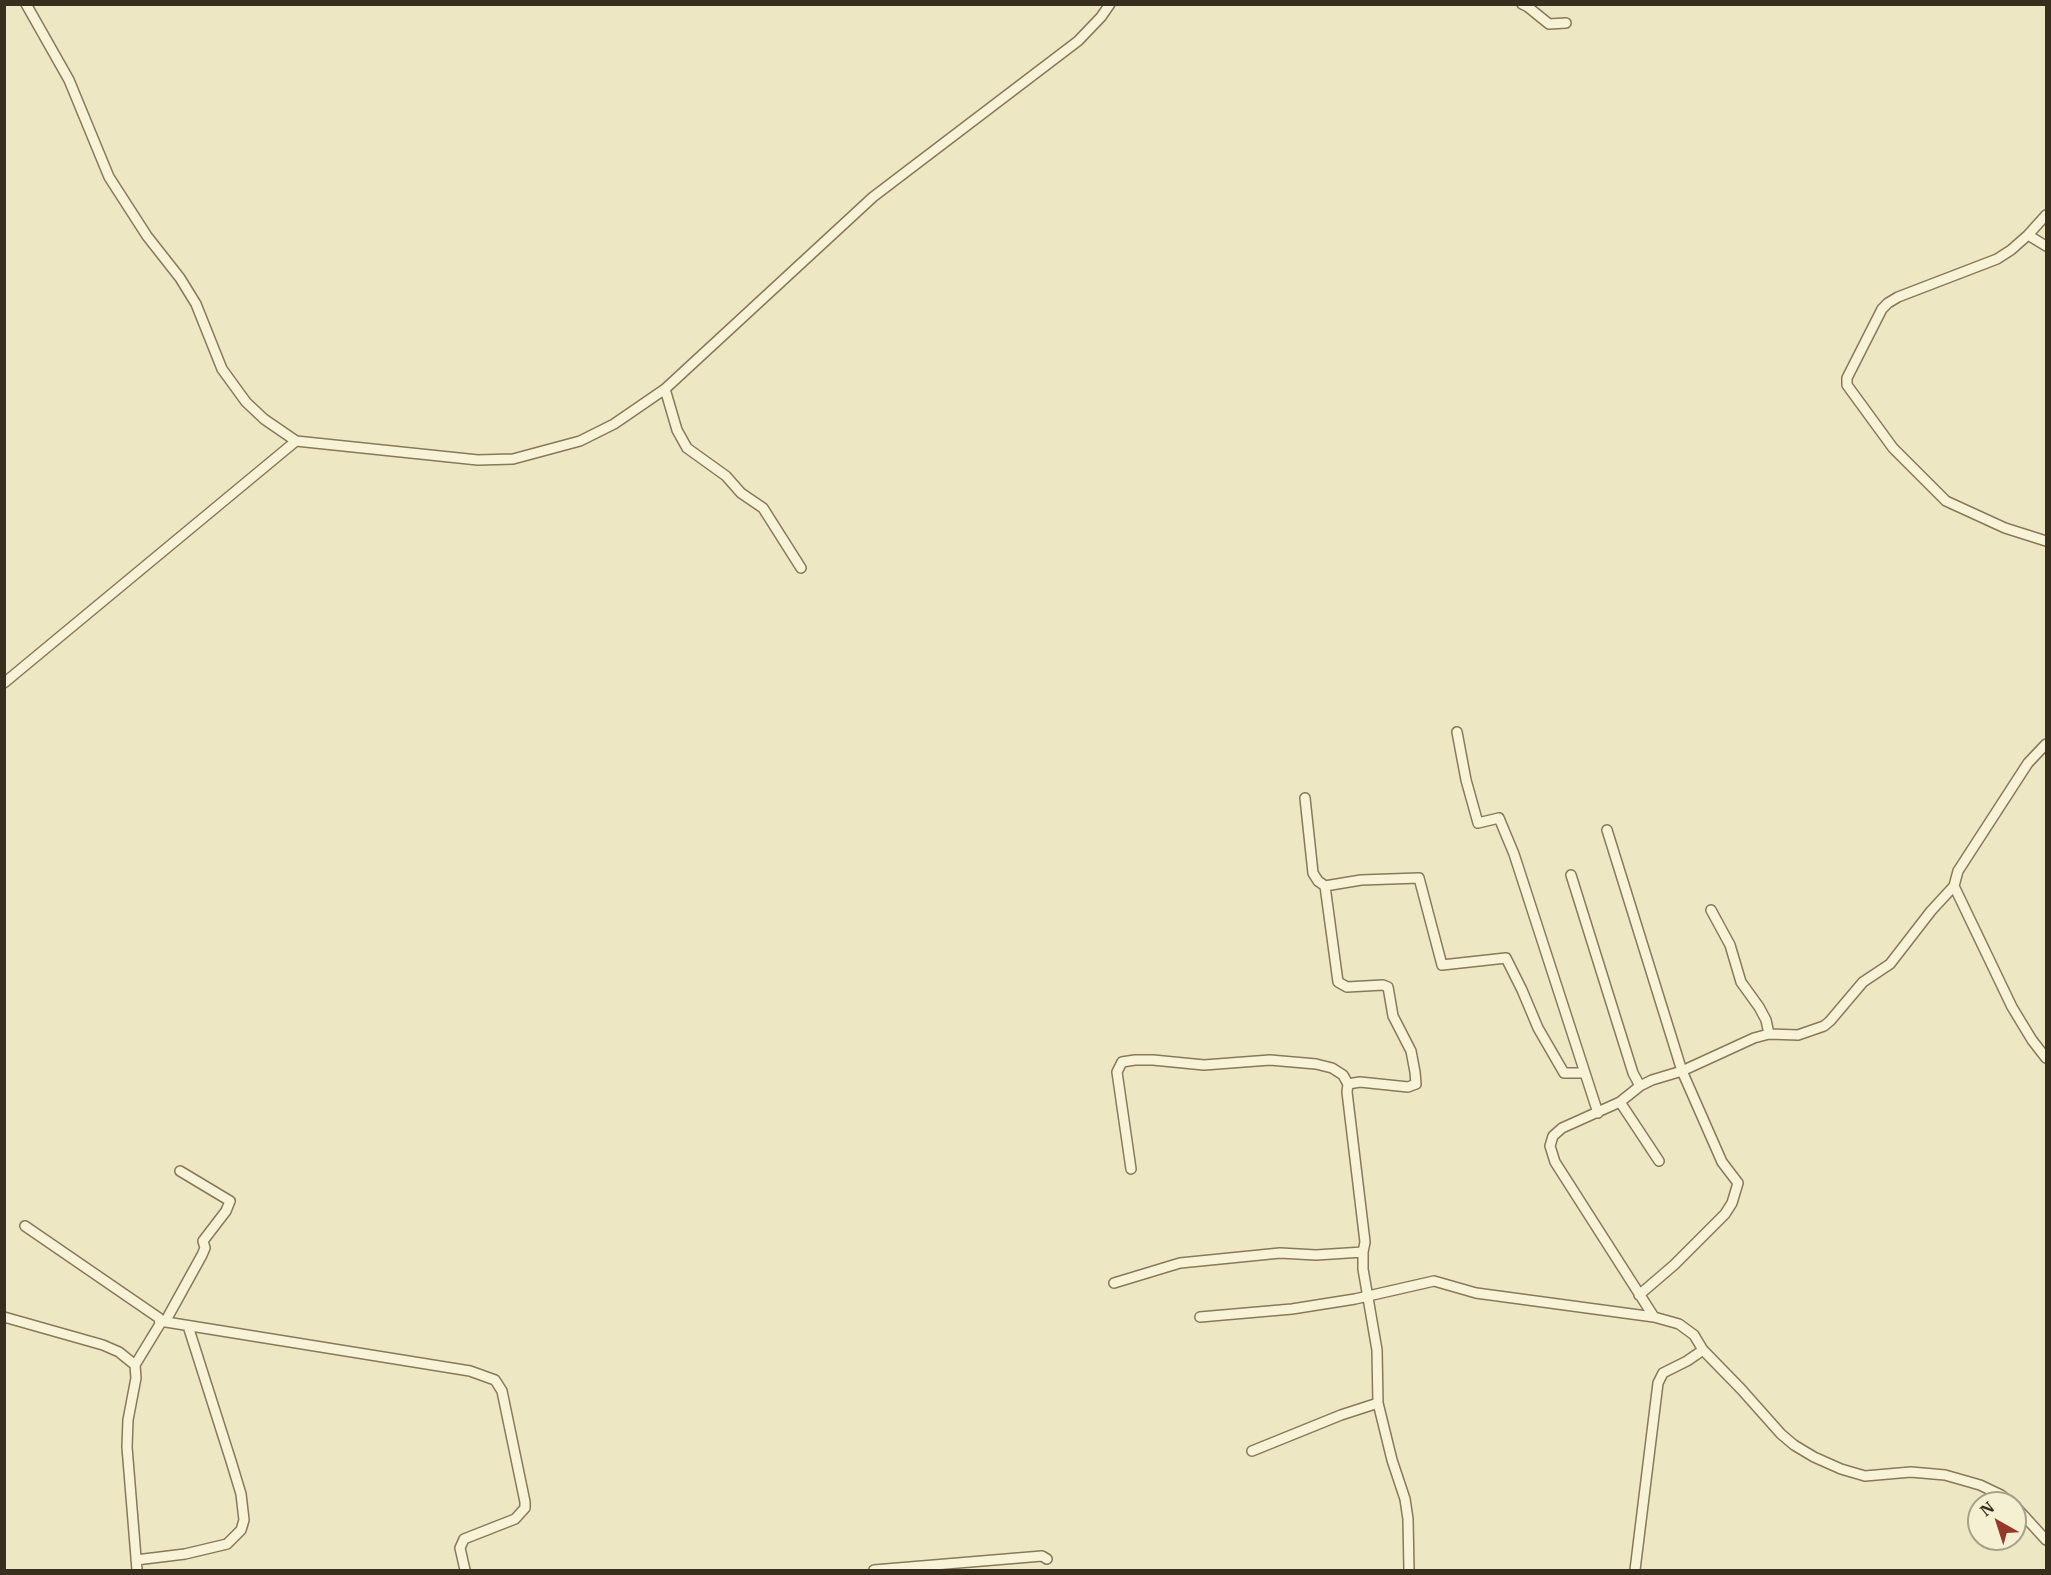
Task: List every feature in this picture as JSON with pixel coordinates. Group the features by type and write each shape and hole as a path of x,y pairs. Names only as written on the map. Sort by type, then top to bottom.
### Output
{"street":[{"path":"26,4 69,80 109,177 147,236 180,278 196,304 215,354 227,377 246,402 296,441 478,460 513,459 542,453 588,438 614,424 665,389 873,197 1078,41 1110,4"},
{"path":"1522,4 1549,24 1566,23"},
{"path":"2046,215 2028,235 1997,259 1898,297 1888,303 1877,319 1847,378 1847,385 1893,448 1946,501 2005,528 2046,541"},
{"path":"2028,235 2046,246"},
{"path":"665,389 677,430 687,448 726,476 741,493 763,508 801,568"},
{"path":"4,683 296,441"},
{"path":"1457,732 1466,780 1478,823 1499,819 1514,854 1598,1113"},
{"path":"1654,1317 1555,1162 1550,1146 1553,1136 1562,1128 1620,1102 1640,1086 1652,1080 1682,1071 1754,1038 1769,1034 1798,1035 1830,1021 1863,982 1890,964 1931,911 1954,886 1959,871 2028,763 2046,744"},
{"path":"1305,798 1313,873 1318,881 1325,886 1361,880 1419,878 1442,965 1506,958 1538,1028 1564,1073 1584,1073"},
{"path":"1607,830 1682,1071 1722,1162 1738,1183 1736,1194 1725,1214 1674,1265 1639,1295"},
{"path":"1571,875 1633,1073 1640,1086"},
{"path":"1325,886 1338,982 1347,987 1383,985 1388,987 1393,1016 1411,1051 1416,1084 1408,1087 1360,1082 1348,1084"},
{"path":"1954,886 2012,1007 2046,1058"},
{"path":"1711,910 1730,945 1742,982 1766,1020 1769,1034"},
{"path":"1131,1168 1117,1072 1122,1062 1153,1060 1204,1065 1270,1060 1316,1064 1332,1068 1343,1076 1348,1084 1364,1227 1363,1269 1377,1350 1378,1403 1392,1460 1405,1499 1408,1519 1409,1570"},
{"path":"1620,1102 1659,1161"},
{"path":"180,1171 230,1201 226,1211 203,1241 205,1248 202,1255 135,1365 136,1378 127,1435 135,1568 227,1544 241,1530 244,1520 241,1494 188,1326"},
{"path":"25,1226 163,1322 470,1371 495,1380 502,1391 525,1509 515,1519 464,1539 460,1548 465,1570"},
{"path":"1114,1283 1190,1262 1280,1253 1316,1255 1363,1252"},
{"path":"1200,1317 1292,1309 1355,1299 1434,1281 1476,1293 1654,1317 1679,1324 1694,1335 1703,1350 1781,1434 1814,1457 1841,1469 1865,1476 1911,1472 1945,1475 1993,1491"},
{"path":"4,1317 103,1345 119,1352 135,1365"},
{"path":"1635,1570 1658,1383 1664,1373 1703,1350"},
{"path":"1252,1451 1341,1415 1378,1403"},
{"path":"2027,1519 2046,1540"},
{"path":"874,1570 1042,1556 1047,1559"}]}
